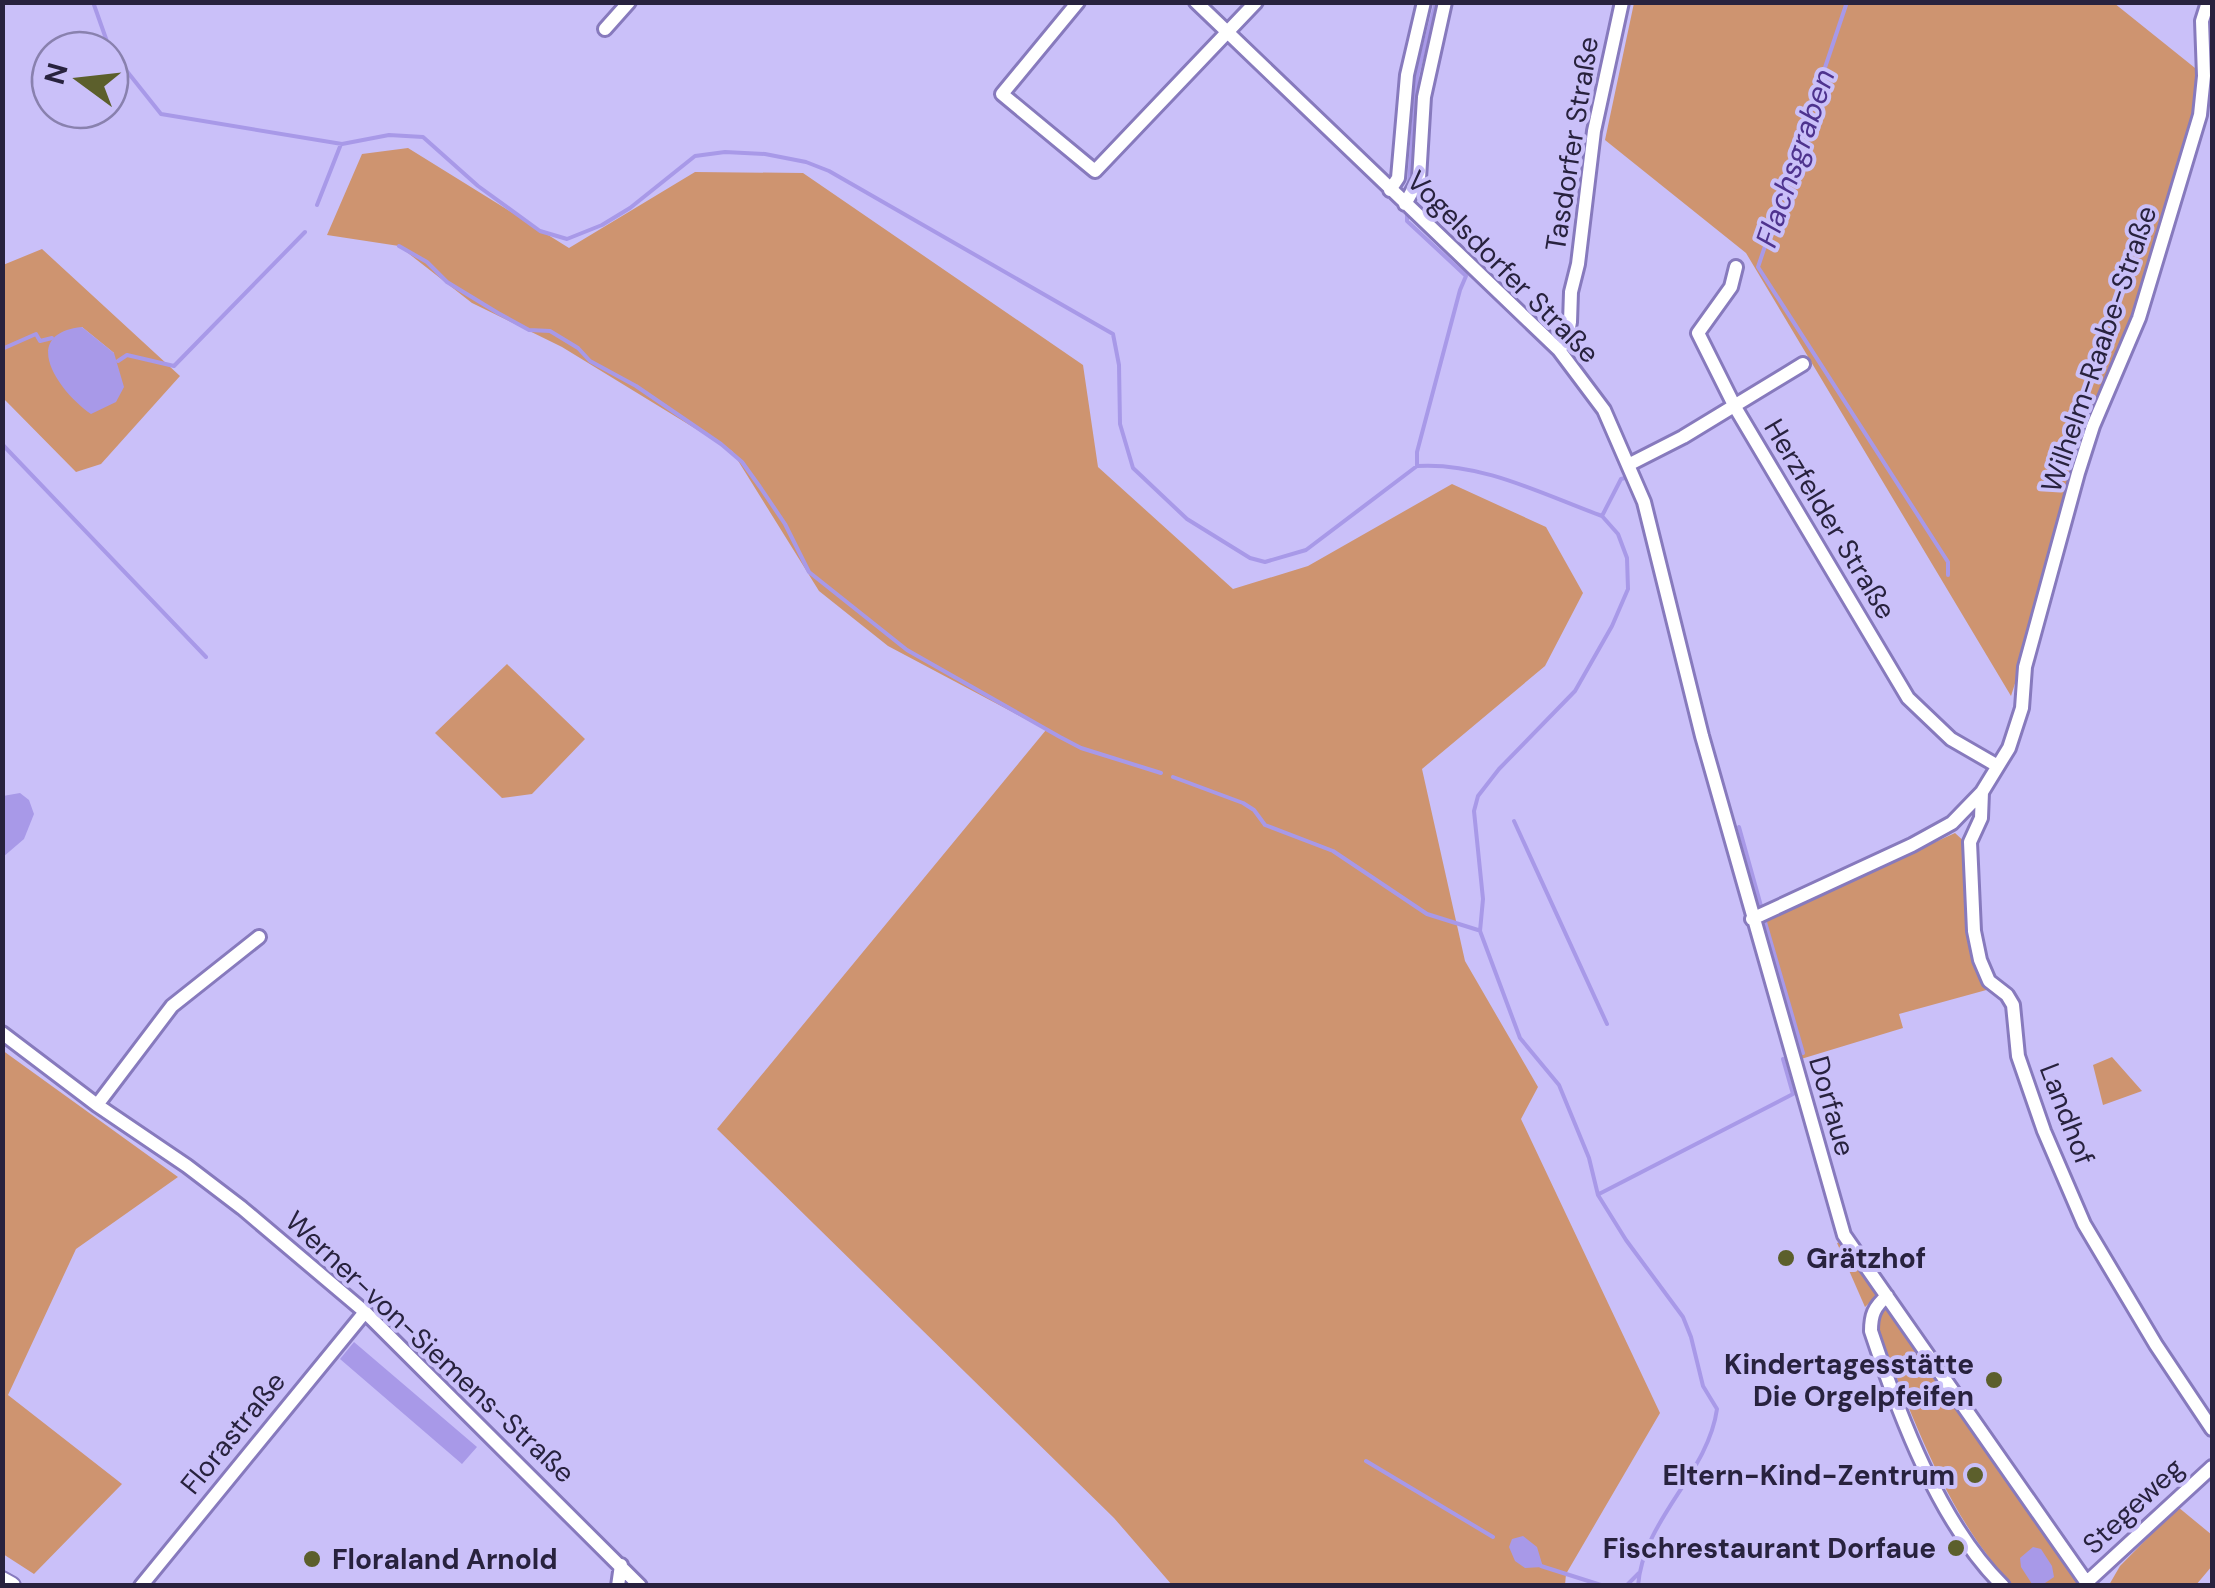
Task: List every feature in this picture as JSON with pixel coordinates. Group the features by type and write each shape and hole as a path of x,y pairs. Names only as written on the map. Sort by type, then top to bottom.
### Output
{"main road":[{"path":"2,1581 11,1586"}],"street":[{"path":"605,29 629,2"},
{"path":"1078,2 1002,94 1095,171 1256,2"},
{"name":"Vogelsdorfer Straße","path":"1196,2 1559,350 1604,410 1630,464 1652,528 1702,736 1752,919"},
{"path":"1390,190 1398,178 1407,75 1424,2"},
{"path":"1405,204 1419,178 1424,97 1445,2"},
{"name":"Tasdorfer Straße","path":"1559,350 1567,338 1570,322 1594,131 1622,2"},
{"name":"Wilhelm-Raabe-Straße","path":"1982,792 2009,748 2022,708 2024,667 2083,457 2139,318 2182,183 2200,115 2204,76 2202,21 2208,2"},
{"name":"Herzfelder Straße","path":"1736,267 1730,287 1698,333 1735,407 1908,698 1952,740 1996,765"},
{"path":"1630,464 1735,407 1803,364"},
{"path":"1752,919 1930,836 1952,823 1982,792"},
{"name":"Landhof","path":"1982,792 1981,818 1970,842 1974,931 1980,960 1989,981 2013,1005 2018,1056 2050,1146 2084,1224 2212,1430"},
{"name":"Dorfaue","path":"1752,919 1844,1235 2088,1584"},
{"path":"97,1105 172,1006 259,937"},
{"name":"Werner-von-Siemens-Straße","path":"2,1033 242,1208 365,1312 640,1586"},
{"path":"1886,1296 1871,1316 1871,1332 1902,1421 1978,1559 2003,1586"},
{"name":"Florastraße","path":"141,1586 365,1312"},
{"name":"Stegeweg","path":"2088,1584 2212,1467"},
{"path":"618,1586 621,1565"}],"shaded area":[{"path":"1634,3 2114,3 2200,72 2197,114 2011,696 1746,253 1605,140"},
{"path":"408,148 569,248 695,172 803,173 1083,365 1098,467 1233,589 1308,566 1452,484 1546,527 1583,593 1545,666 1422,769 1465,961 1538,1087 1521,1119 1660,1413 1566,1574 1565,1585 1172,1585 1114,1518 717,1129 1046,730 888,646 819,591 732,451 562,347 472,303 399,246 327,235 362,154"},
{"path":"42,249 180,376 101,464 76,472 3,398 3,265","holes":["82,327 114,353 48,351"]},
{"path":"82,327 114,353 124,387 116,402 91,414 57,379 48,352 52,341 62,332"},
{"path":"507,664 585,739 532,794 502,798 435,733"},
{"path":"20,793 29,800 34,814 24,839 3,857 3,796"},
{"path":"1955,833 1968,845 1971,922 1990,989 1899,1014 1903,1028 1801,1059 1763,921"},
{"path":"2,1050 178,1177 76,1249 8,1395 122,1484 34,1574 3,1554"},
{"path":"2112,1057 2142,1091 2103,1105 2093,1065"},
{"path":"1844,1241 1878,1295 1865,1307 1837,1243"},
{"path":"1884,1301 2082,1585 2013,1585 1969,1530 1934,1465 1878,1331"},
{"path":"354,1342 477,1447 462,1464 340,1359"},
{"path":"2178,1507 2212,1535 2212,1566 2196,1585 2109,1585 2120,1566"},
{"path":"1523,1536 1537,1547 1543,1567 1525,1568 1515,1561 1509,1547 1512,1539"},
{"path":"2033,1547 2041,1549 2052,1566 2054,1577 2042,1585 2032,1584 2021,1567 2020,1558"}],"waterway":[{"path":"93,2 103,30"},
{"path":"1409,184 1417,76 1436,2"},
{"name":"Flachsgraben","path":"1847,2 1758,267 1948,562 1948,575"},
{"path":"130,75 161,114 342,144 389,135 423,137 478,186 540,231 567,239 630,208 695,156 725,152 765,154 829,171 1113,334 1119,365 1120,424 1133,468 1187,519 1250,558 1265,562 1306,550 1417,466 1488,474 1602,516 1618,534 1627,558 1628,589 1612,626 1575,691 1499,769 1478,796 1474,811 1483,899 1480,931 1520,1038 1559,1085 1589,1158 1598,1195 1683,1317 1703,1386 1717,1409 1702,1455 1651,1539 1638,1586"},
{"path":"317,205 341,144"},
{"path":"1407,215 1407,221 1466,276 1417,452 1417,466"},
{"path":"118,361 127,355 174,366 305,232"},
{"path":"399,246 498,313 529,330 550,331 578,348 590,361 636,386 721,444 742,462 760,487 785,524 809,572 907,650 1081,748 1161,773"},
{"path":"2,349 36,334 40,341 52,338"},
{"path":"2,444 206,657"},
{"name":"Flachsgraben","path":"1602,516 1625,478"},
{"path":"1173,777 1243,803 1265,825 1333,851 1427,914 1478,930"},
{"path":"1514,821 1607,1024"},
{"path":"1739,827 1761,906"},
{"path":"1765,922 1803,1053"},
{"path":"1599,1194 1793,1094 1783,1059"},
{"path":"1366,1461 1493,1537"},
{"path":"1541,1566 1604,1586"},
{"path":"1626,1586 1639,1573"}],"place":[{"name":"Grätzhof","path":"1786,1258"},
{"name":"Kindertagesstätte Die Orgelpfeifen","path":"1994,1380"},
{"name":"Eltern-Kind-Zentrum","path":"1975,1475"},
{"name":"Fischrestaurant Dorfaue","path":"1956,1548"},
{"name":"Floraland Arnold","path":"312,1559"}]}
